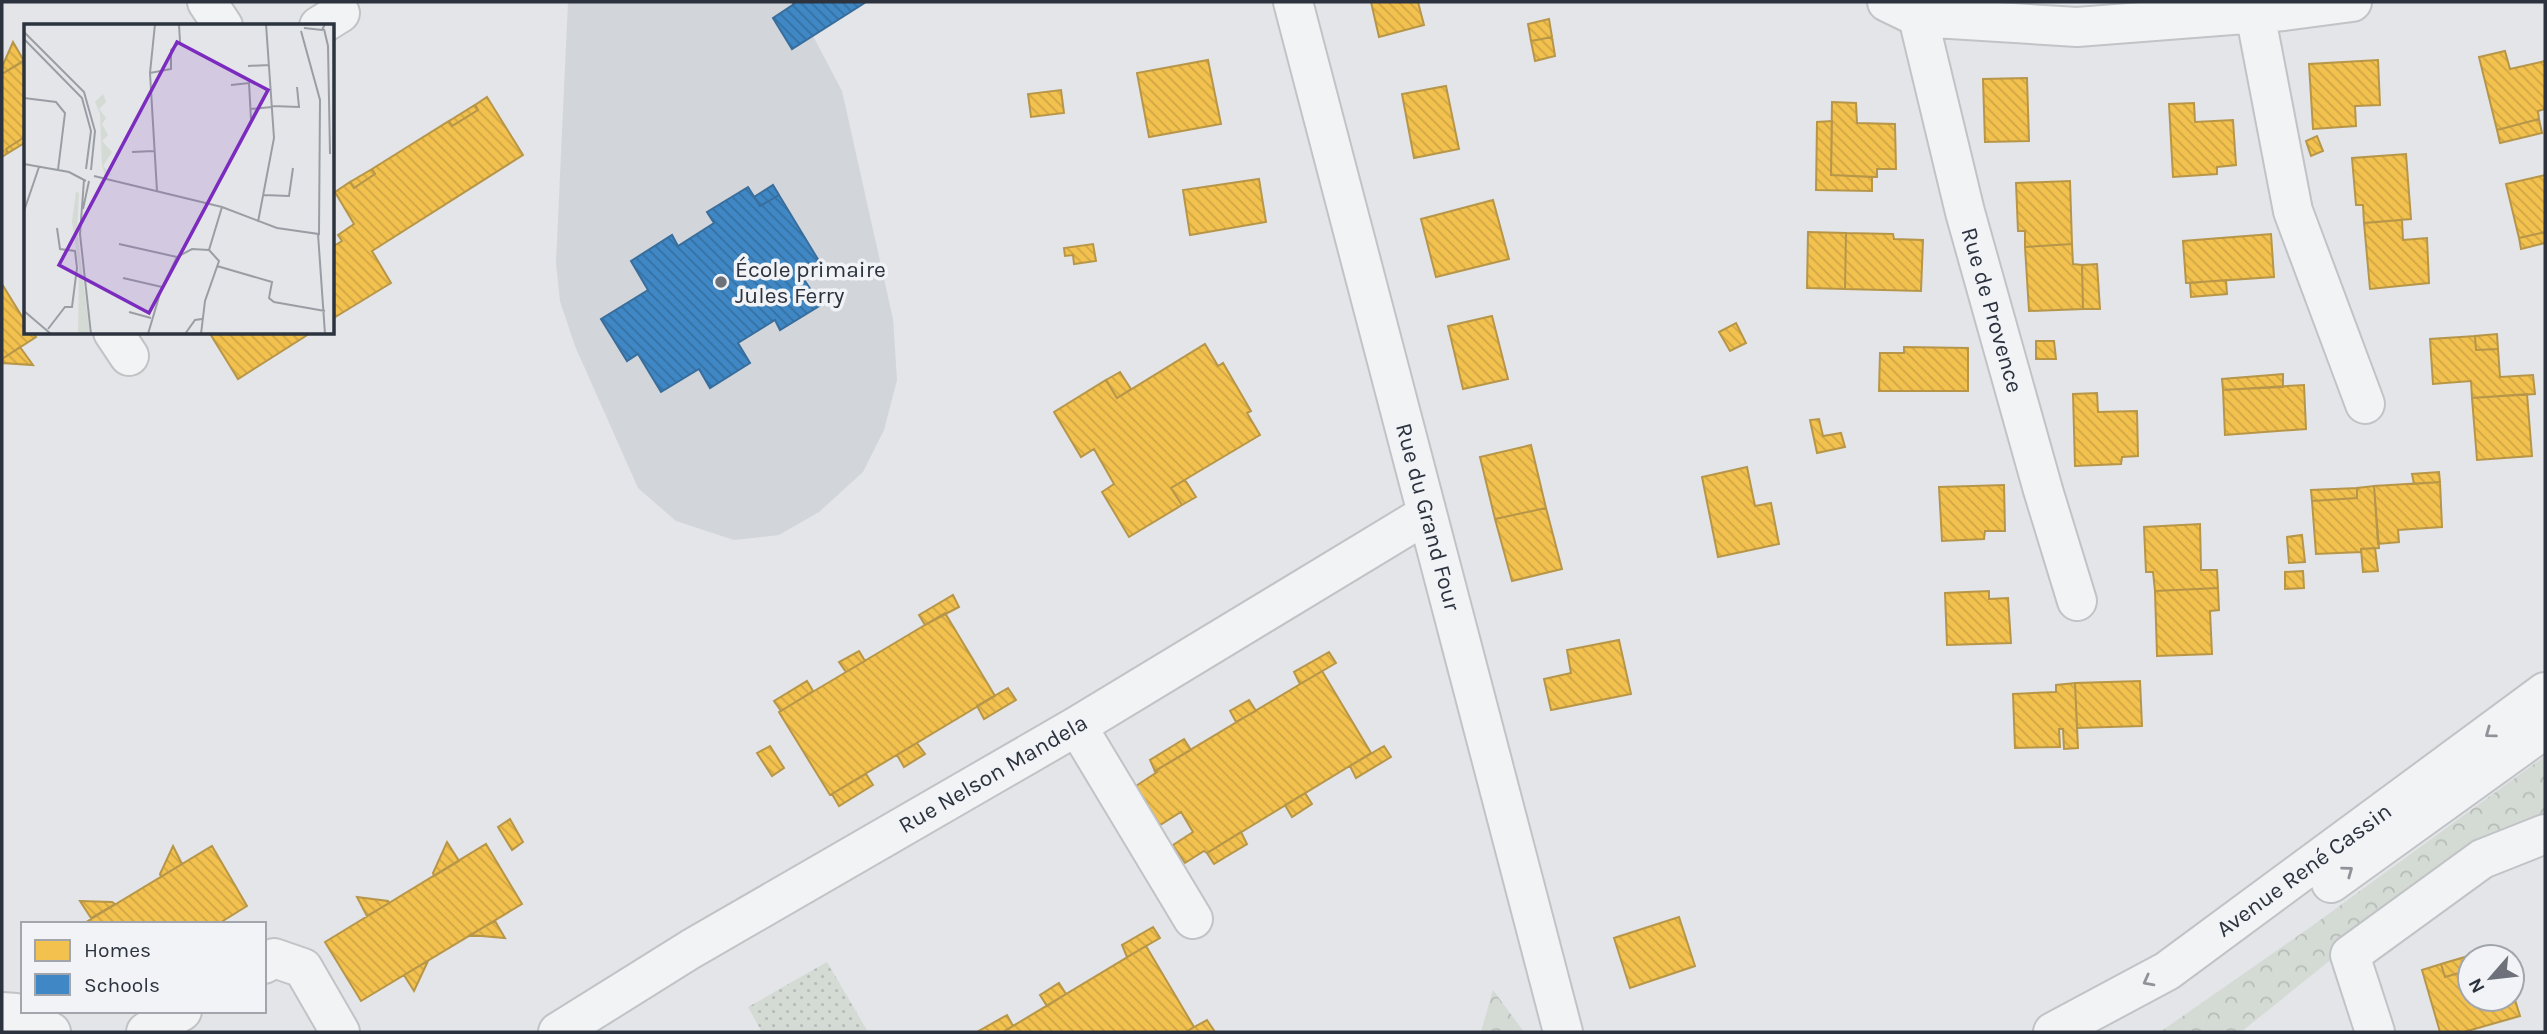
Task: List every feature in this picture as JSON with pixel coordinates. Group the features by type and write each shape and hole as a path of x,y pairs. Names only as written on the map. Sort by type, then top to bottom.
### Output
{"street":[{"path":"207,2 222,24"},
{"name":"Rue du Grand Four","path":"1293,2 1563,1032"},
{"name":"Rue de Provence","path":"2077,601 1965,212 1903,9 2077,27 2255,13 2352,2"},
{"path":"2255,13 2293,211 2365,404"},
{"name":"Rue Nelson Mandela","path":"558,1032 691,949 1077,726 1427,514"},
{"name":"Avenue René Cassin","path":"2053,1032 2167,971 2545,692"},
{"path":"1077,726 1193,919"},
{"name":"Avenue René Cassin","path":"2109,1032 2171,997 2545,729"},
{"path":"2375,1032 2350,955 2482,859 2545,834"},
{"path":"266,963 274,958 303,968 340,1032"},
{"path":"2,1012 16,1013 51,1032"},
{"path":"146,1032 179,1013"}],"shaded area":[{"name":"École primaire Jules Ferry","path":"568,2 866,2 813,36 842,91 893,319 897,380 884,430 863,472 819,512 779,535 734,540 676,521 638,488 575,346 560,301 556,263"}],"green space":[{"path":"2545,756 2545,816 2476,843 2241,1032 2160,1032 2312,926"},
{"path":"827,962 868,1032 762,1032 748,1007"},
{"path":"1493,990 1524,1032 1481,1032"}],"building: Homes":[{"path":"1371,2 1418,2 1424,25 1379,37"},
{"path":"1549,19 1552,37 1531,41 1528,24"},
{"path":"1552,37 1555,56 1535,61 1531,41"},
{"path":"13,42 24,61 2,74 2,67"},
{"path":"2505,51 2510,69 2545,61 2545,109 2538,111 2539,119 2497,130 2479,57"},
{"path":"24,60 24,137 6,149 8,153 2,157 2,74"},
{"path":"1208,60 1221,124 1149,137 1137,73"},
{"path":"2378,60 2380,105 2355,106 2356,126 2313,129 2309,64"},
{"path":"2027,78 2029,141 1985,142 1983,79"},
{"path":"1446,86 1459,149 1414,158 1402,94"},
{"path":"1061,90 1064,113 1031,117 1028,94"},
{"path":"487,97 523,155 372,251 391,283 334,318 334,246 342,241 338,235 354,224 335,192 350,182 354,188 375,174 372,169 449,121 452,126 478,110 475,105"},
{"path":"1832,102 1856,103 1857,123 1895,124 1896,169 1877,169 1877,177 1831,175"},
{"path":"2194,103 2195,122 2233,120 2236,165 2217,167 2217,174 2173,177 2169,104"},
{"path":"475,105 478,110 452,126 449,121"},
{"path":"2539,119 2542,133 2500,143 2497,130"},
{"path":"1832,121 1831,175 1872,177 1872,191 1816,190 1817,122"},
{"path":"2317,136 2323,151 2311,156 2306,141"},
{"path":"24,137 24,143 8,153 6,149"},
{"path":"2406,154 2411,219 2364,223 2363,205 2356,205 2352,158"},
{"path":"372,169 375,174 354,188 350,182"},
{"path":"2545,175 2545,232 2519,238 2506,184"},
{"path":"1259,179 1266,222 1190,235 1183,190"},
{"path":"2070,181 2072,244 2025,247 2025,231 2018,231 2016,183"},
{"path":"1493,200 1509,259 1436,277 1421,219"},
{"path":"2402,220 2403,240 2427,238 2429,283 2370,289 2364,223"},
{"path":"1808,232 1846,233 1845,289 1807,288"},
{"path":"2545,232 2545,243 2521,249 2519,238"},
{"path":"1846,233 1893,234 1894,239 1923,240 1921,291 1845,289"},
{"path":"2271,234 2274,277 2186,283 2183,241"},
{"path":"1093,244 1096,261 1074,264 1073,255 1065,256 1064,248"},
{"path":"2072,244 2073,264 2082,265 2083,309 2029,311 2025,247"},
{"path":"2097,264 2100,309 2083,309 2082,265"},
{"path":"2226,280 2227,294 2191,297 2190,283"},
{"path":"2,284 24,320 24,334 34,334 36,337 2,359"},
{"path":"1492,316 1508,379 1463,389 1448,326"},
{"path":"1736,323 1746,343 1730,351 1719,332"},
{"path":"210,334 309,334 238,379"},
{"path":"2497,334 2498,349 2476,350 2475,336"},
{"path":"2475,336 2476,350 2498,349 2500,377 2533,375 2535,394 2472,398 2471,381 2433,384 2430,339"},
{"path":"2036,341 2054,341 2056,359 2036,359"},
{"path":"1205,344 1218,366 1223,363 1251,411 1247,413 1260,435 1171,488 1182,505 1129,537 1102,492 1114,484 1094,449 1081,457 1054,412 1106,380 1117,398"},
{"path":"20,347 33,365 2,363 2,359"},
{"path":"1904,347 1968,348 1968,391 1879,391 1880,353 1904,353"},
{"path":"1120,372 1131,389 1117,398 1106,380"},
{"path":"2283,374 2283,387 2223,390 2222,379"},
{"path":"2304,385 2306,429 2225,435 2223,390"},
{"path":"2097,393 2098,412 2137,411 2138,456 2122,457 2121,464 2075,466 2073,394"},
{"path":"2527,394 2532,456 2477,460 2472,398"},
{"path":"1819,419 1823,436 1841,433 1845,447 1817,453 1810,420"},
{"path":"1531,445 1546,508 1495,519 1480,457"},
{"path":"1747,467 1755,506 1771,503 1779,544 1718,557 1702,477"},
{"path":"2439,472 2440,482 2414,484 2412,474"},
{"path":"1185,480 1196,497 1182,505 1171,488"},
{"path":"2440,482 2442,527 2398,530 2399,542 2378,544 2374,486"},
{"path":"2004,485 2005,531 1985,531 1984,539 1942,541 1939,487"},
{"path":"2374,486 2379,548 2361,549 2361,552 2316,554 2312,501 2357,498 2357,488"},
{"path":"2357,488 2357,498 2312,501 2311,490"},
{"path":"1546,508 1562,569 1512,581 1495,519"},
{"path":"2200,524 2201,570 2217,570 2218,588 2155,591 2153,572 2146,572 2144,527"},
{"path":"2302,535 2305,562 2289,563 2287,537"},
{"path":"2375,548 2378,571 2363,572 2361,549"},
{"path":"2303,571 2304,588 2285,589 2285,572"},
{"path":"2218,588 2219,610 2210,611 2212,654 2157,656 2155,591"},
{"path":"1989,591 1989,599 2008,598 2011,643 1947,645 1945,593"},
{"path":"953,595 959,607 925,625 919,615"},
{"path":"945,613 995,696 830,795 779,712"},
{"path":"1619,640 1631,694 1551,710 1544,679 1571,673 1567,650"},
{"path":"859,651 865,661 846,672 839,662"},
{"path":"1329,652 1336,663 1300,684 1294,672"},
{"path":"1322,671 1371,753 1207,853 1204,851 1185,863 1173,845 1193,832 1181,812 1160,825 1136,786 1157,772 1155,771"},
{"path":"807,681 813,691 781,711 774,701"},
{"path":"2140,681 2142,726 2077,728 2075,683"},
{"path":"2075,683 2078,748 2064,749 2063,729 2059,729 2060,747 2015,748 2013,694 2056,692 2056,685"},
{"path":"1008,688 1016,700 984,719 977,706"},
{"path":"1249,700 1256,711 1236,722 1230,711"},
{"path":"1184,739 1191,750 1155,771 1150,760"},
{"path":"917,743 925,754 904,767 897,755"},
{"path":"770,746 784,768 772,776 757,753"},
{"path":"1384,746 1391,757 1356,778 1350,766"},
{"path":"866,774 873,785 839,806 832,794"},
{"path":"1305,793 1312,804 1292,817 1285,805"},
{"path":"510,819 523,842 512,850 498,827"},
{"path":"1241,832 1247,844 1214,864 1207,853"},
{"path":"447,842 459,861 434,876 433,873"},
{"path":"486,844 522,904 361,1001 325,942"},
{"path":"173,846 182,864 161,877 160,874"},
{"path":"212,846 247,906 221,922 86,922"},
{"path":"357,897 388,901 389,903 367,916"},
{"path":"80,901 112,902 115,904 91,918"},
{"path":"1679,917 1695,966 1630,988 1614,938"},
{"path":"495,921 505,938 470,935"},
{"path":"1153,927 1160,938 1127,957 1122,945"},
{"path":"1146,946 1194,1027 1186,1032 1003,1032"},
{"path":"2456,960 2456,974 2445,977 2441,964"},
{"path":"428,961 414,991 404,975"},
{"path":"2441,964 2445,977 2456,974 2456,1013 2519,1013 2520,1016 2464,1032 2440,1032 2422,970"},
{"path":"1059,983 1066,994 1047,1006 1040,995"},
{"path":"1007,1015 1013,1026 1003,1032 977,1032"},
{"path":"1207,1020 1215,1032 1186,1032 1194,1027"}],"building: Schools":[{"path":"792,2 866,2 792,49 773,18 794,4"},
{"path":"773,185 779,195 760,206 754,197"},
{"path":"748,187 760,206 779,195 822,266 803,278 821,305 780,330 775,320 738,343 750,363 710,388 699,369 661,392 638,354 627,361 601,319 648,290 631,261 672,235 678,246 714,223 707,212"}],"place":[{"name":"École primaire Jules Ferry","path":"721,282"}]}
